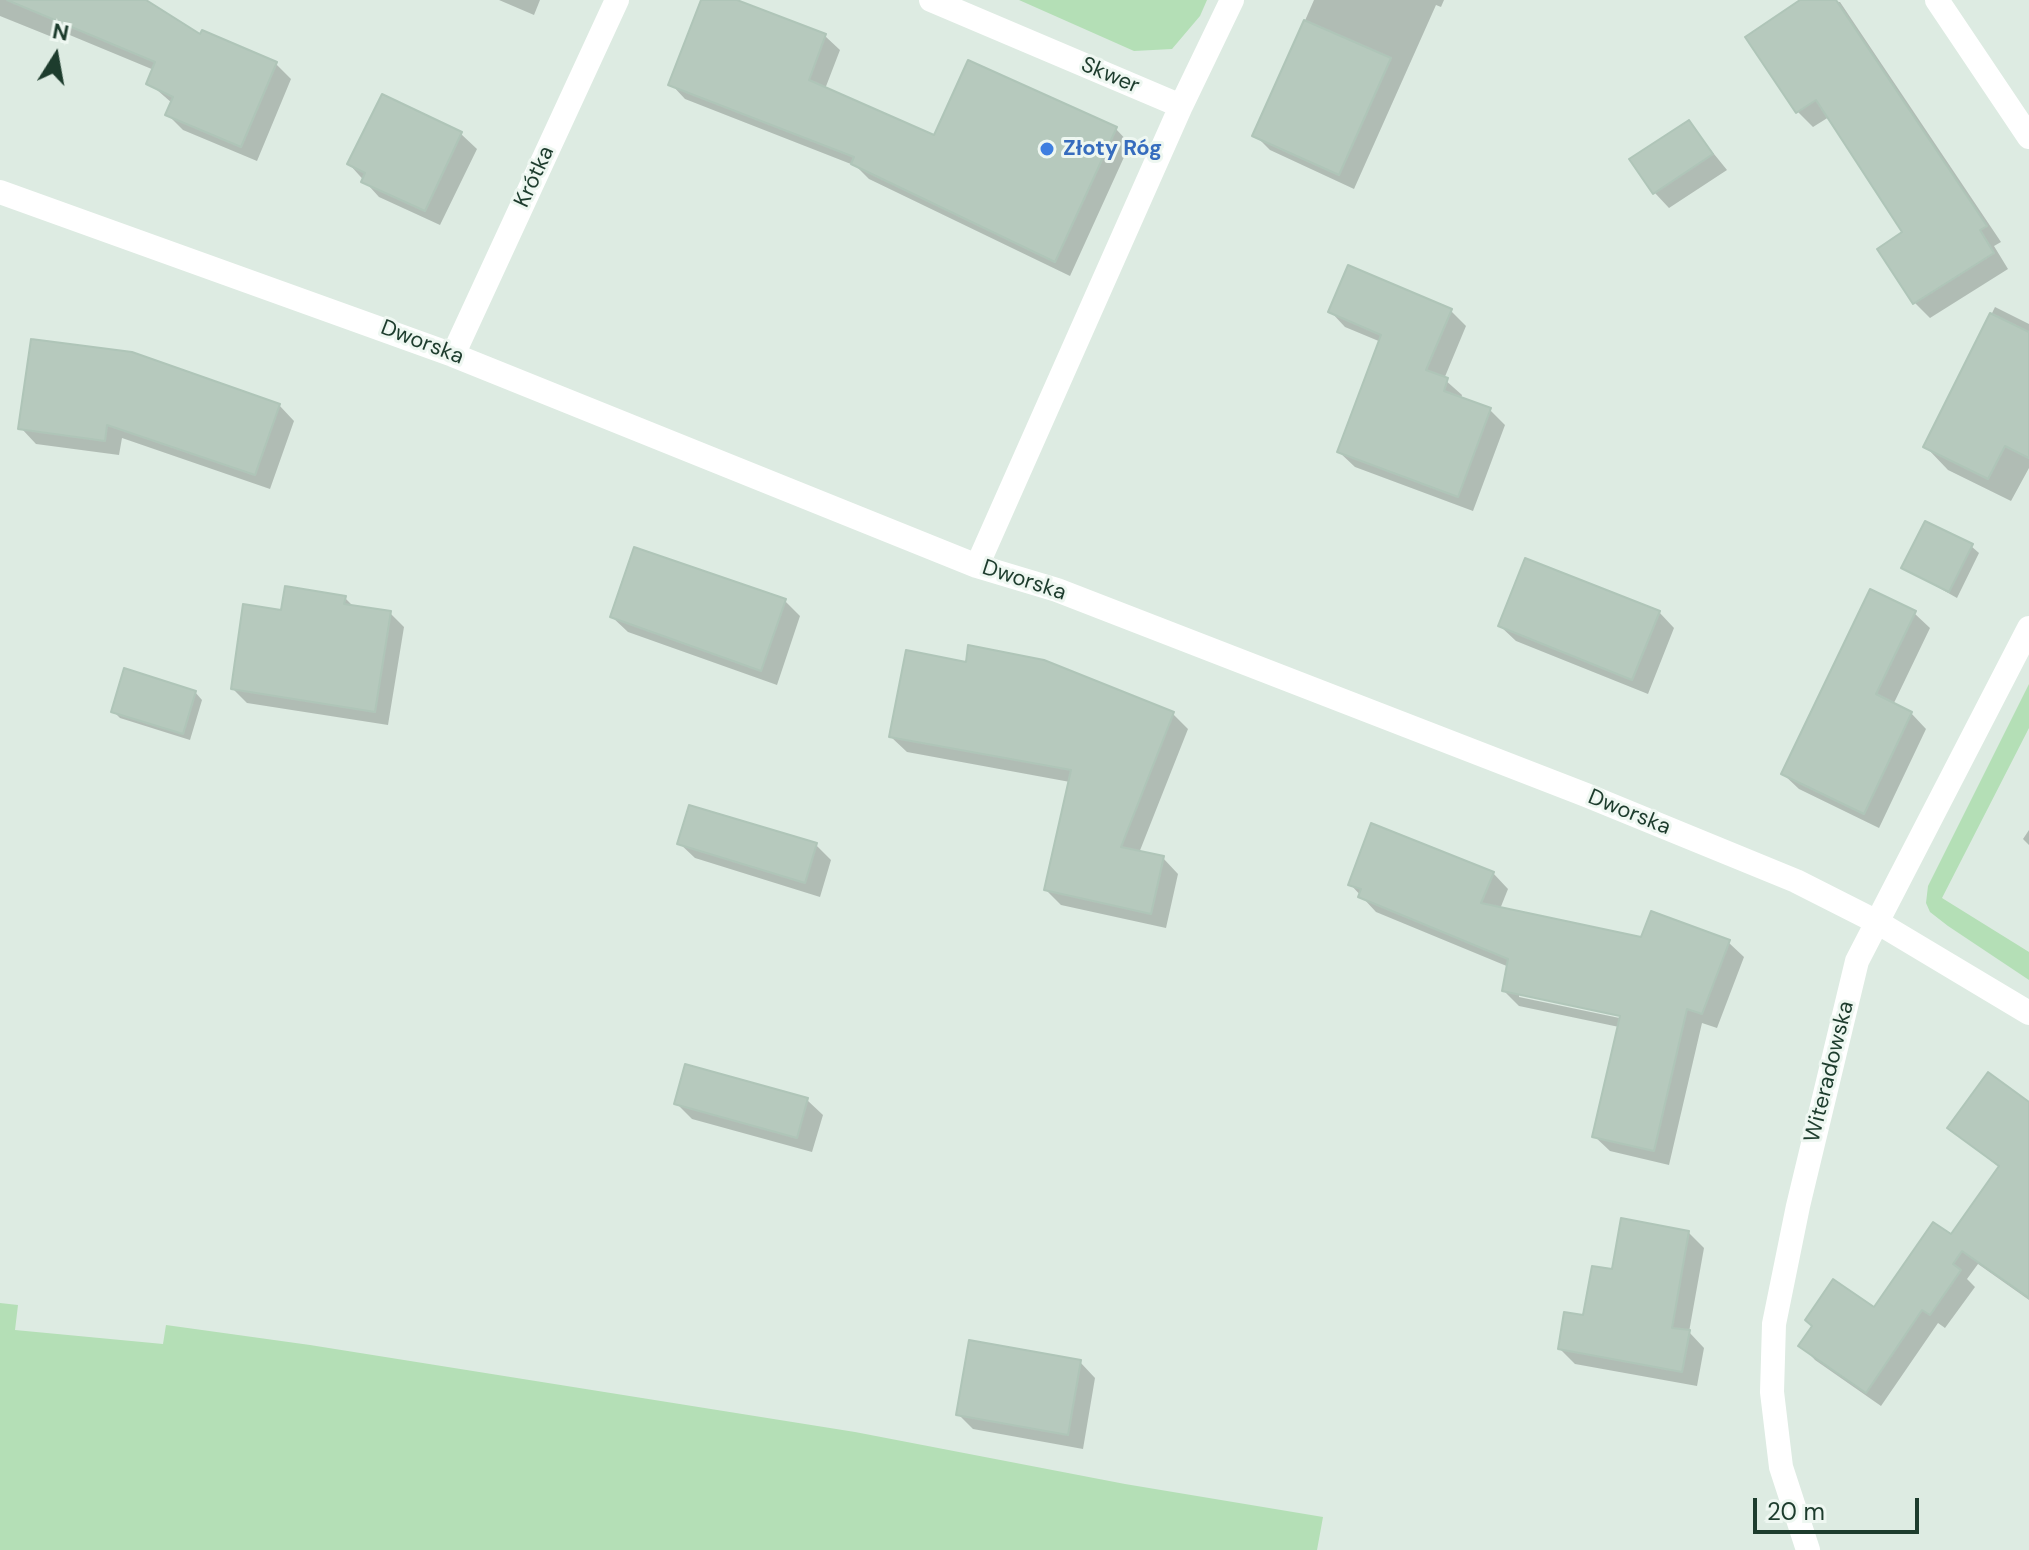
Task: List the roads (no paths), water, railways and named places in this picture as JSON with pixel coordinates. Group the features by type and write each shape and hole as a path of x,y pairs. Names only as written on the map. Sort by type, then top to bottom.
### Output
{"street":[{"name":"Krótka","path":"453,355 617,0"},
{"name":"Skwer","path":"931,0 1181,106"},
{"path":"977,566 1181,106 1232,0"},
{"path":"1937,0 2029,137"},
{"name":"Dworska","path":"0,192 453,355 977,566 1057,590 1586,795 1796,881 1877,922 2029,1013"},
{"name":"Witeradowska","path":"1808,1550 1781,1467 1772,1392 1774,1324 1798,1206 1857,961 2029,628"}],"place":[{"name":"Złoty Róg","path":"1047,149"}]}
